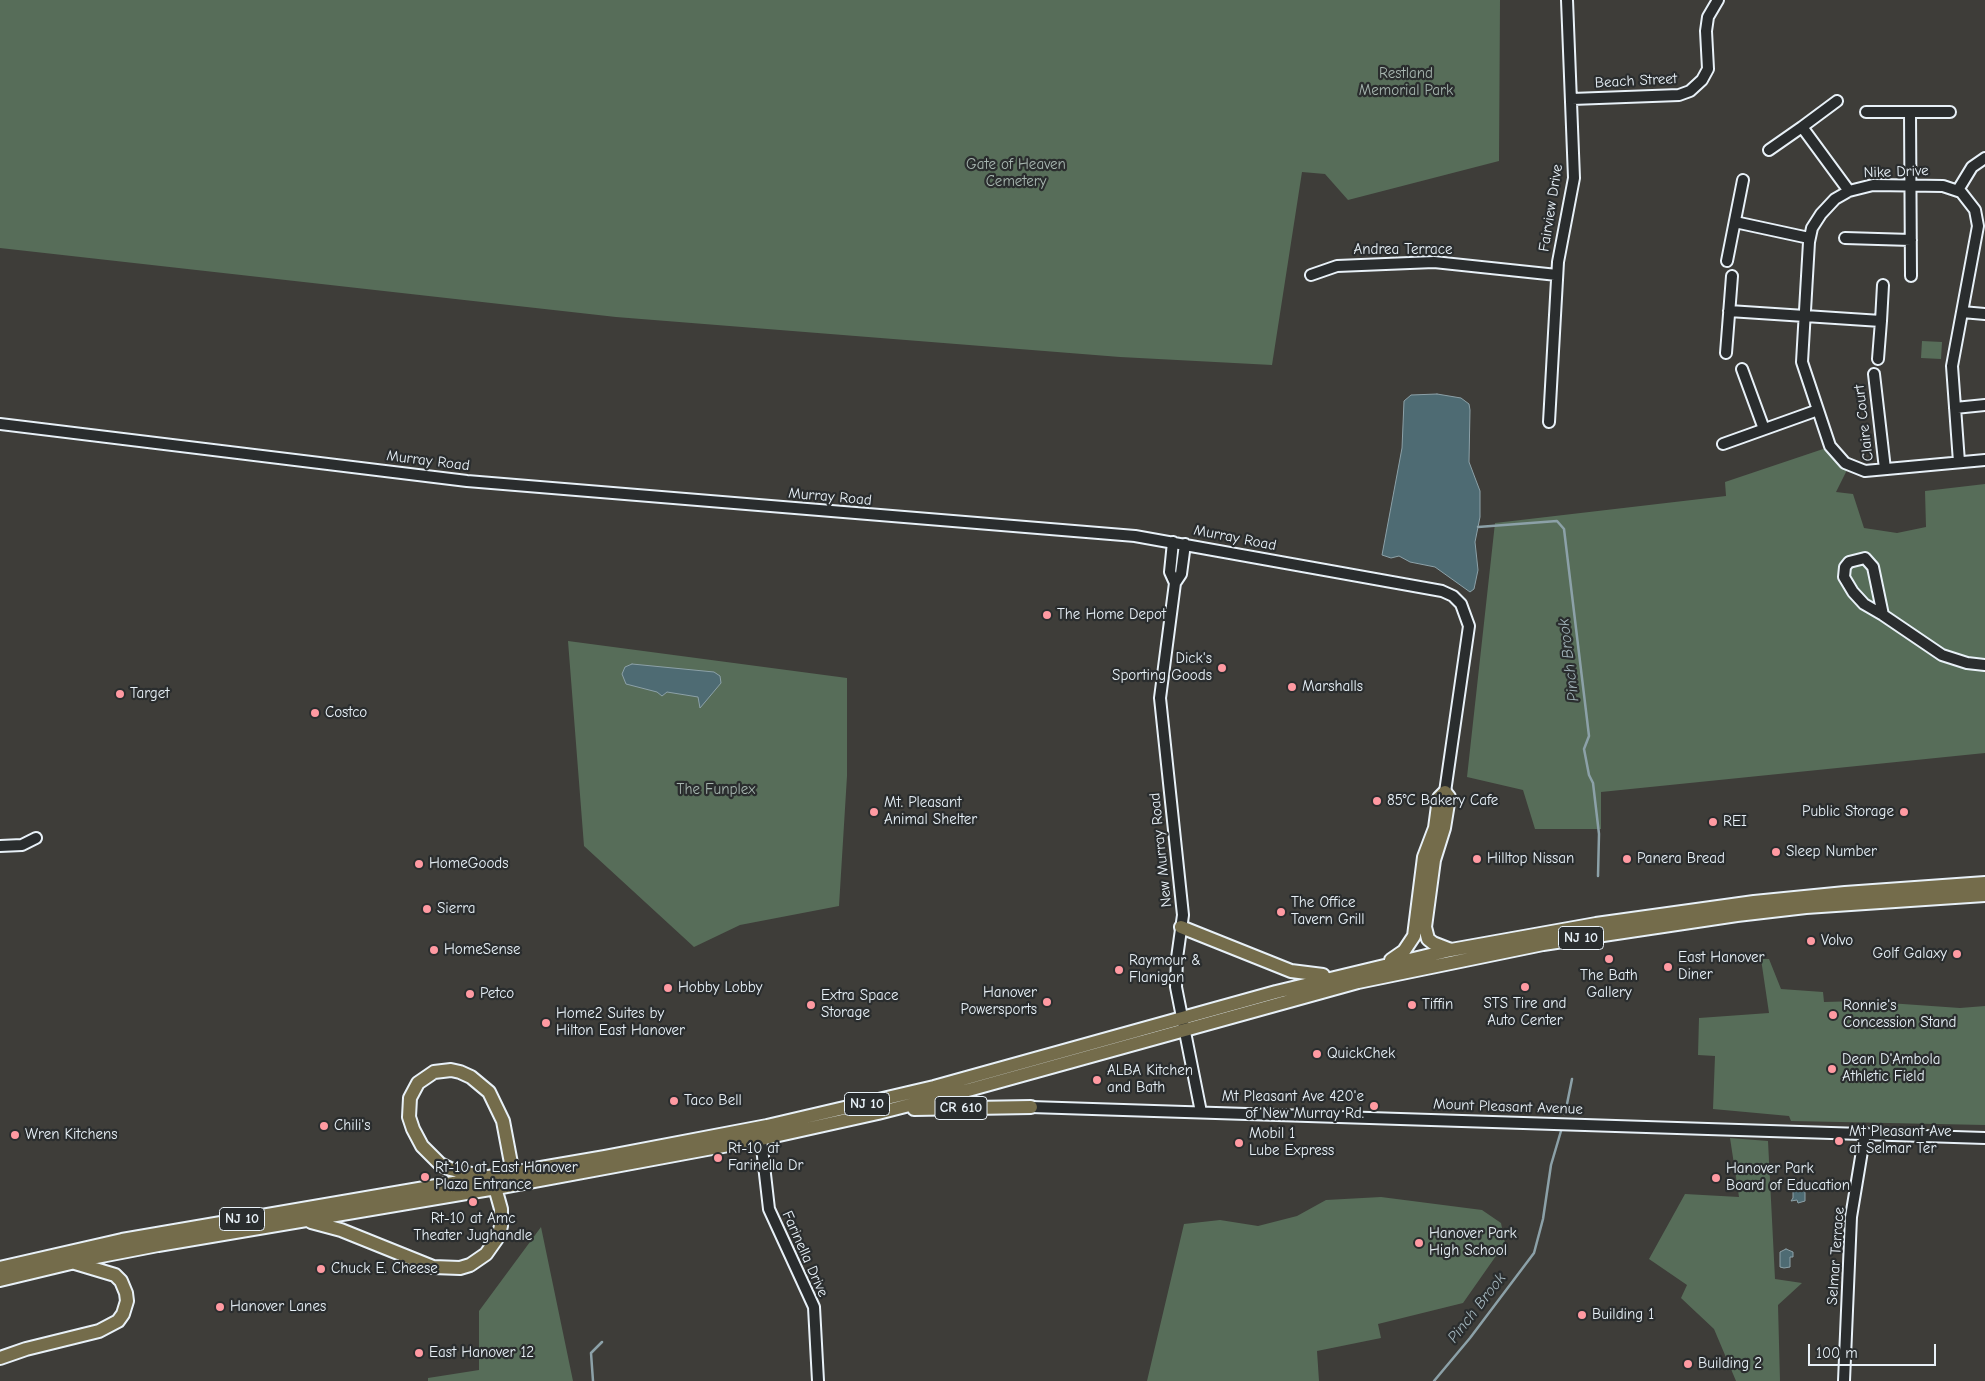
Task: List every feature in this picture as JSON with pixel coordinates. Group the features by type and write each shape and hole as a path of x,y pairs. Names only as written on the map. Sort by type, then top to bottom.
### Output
{"main road":[{"path":"1386,964 1404,951 1414,936 1424,857 1435,828 1440,797 1445,792 1449,797 1444,828 1434,860 1425,927 1428,939 1451,950"},
{"name":"NJ 10","path":"0,1277 122,1240 485,1177 514,1178 761,1139 892,1109 1023,1075 1351,972 1451,950 1596,924 1760,901 1985,883"},
{"name":"NJ 10","path":"0,1277 158,1245 496,1188 514,1178 862,1105 1053,1055 1391,975 1605,934 1803,908 1985,894"},
{"path":"1181,927 1302,974 1351,972"},
{"path":"307,1221 341,1230 433,1267 460,1268 470,1265 486,1254 498,1237 501,1216 496,1188 485,1177 450,1169 440,1164 426,1152 417,1138 409,1118 409,1107 413,1090 426,1076 443,1070 460,1072 471,1077 488,1092 503,1122 514,1178"},
{"name":"CR 610","path":"892,1109 1031,1107"},
{"path":"0,1358 26,1349 99,1331 118,1321 123,1314 127,1301 121,1281 115,1275 74,1263"},
{"path":"0,1352 17,1347 26,1349"}],"street":[{"name":"Fairview Drive","path":"1549,422 1560,244 1574,178 1567,0"},
{"name":"Beach Street","path":"1572,99 1679,95 1690,91 1702,80 1708,70 1706,31 1708,17 1718,0"},
{"path":"1769,150 1838,101"},
{"path":"1866,112 1950,112"},
{"path":"1910,112 1911,276"},
{"path":"1802,127 1849,191"},
{"path":"1959,462 1952,366 1962,312 1981,232 1975,210 1969,200 1958,190 1972,167 1985,158"},
{"path":"1727,261 1743,180"},
{"name":"Nike Drive","path":"1958,190 1944,186 1910,184 1873,185 1849,191 1836,199 1821,214 1809,238 1802,362 1830,446 1841,460 1858,470 1985,460"},
{"path":"1735,222 1809,238"},
{"path":"1845,238 1911,240"},
{"name":"Andrea Terrace","path":"1311,275 1337,266 1434,262 1557,276"},
{"path":"1726,353 1732,276"},
{"path":"1878,359 1882,286"},
{"path":"1730,311 1881,321"},
{"path":"1962,312 1985,314"},
{"path":"1742,369 1764,429"},
{"name":"Claire Court","path":"1874,374 1885,469"},
{"path":"1955,408 1985,405"},
{"path":"1722,444 1818,410"},
{"name":"Murray Road","path":"0,424 468,481 1135,536 1442,591 1458,600 1464,609 1469,626 1445,792"},
{"name":"New Murray Road","path":"1173,542 1170,572 1174,583 1160,698 1183,915 1176,980 1201,1112"},
{"name":"New Murray Road","path":"1174,583 1181,574 1185,544"},
{"path":"1882,615 1873,567 1866,558 1849,562 1844,572 1846,584 1864,604 1942,655 1967,663 1985,665"},
{"path":"0,846 22,845 36,838"},
{"name":"Mount Pleasant Avenue","path":"1031,1107 1985,1138"},
{"name":"Selmar Terrace","path":"1844,1381 1851,1217 1865,1133"},
{"name":"Farinella Drive","path":"761,1139 769,1209 814,1307 818,1381"}],"green space":[{"name":"Gate of Heaven Cemetery","path":"0,0 1500,0 1499,161 1348,200 1325,174 1302,172 1272,365 1120,357 616,317 0,248"},
{"path":"1922,341 1942,342 1941,359 1921,358"},
{"path":"1832,446 1849,466 1836,492 1853,494 1864,528 1897,533 1926,527 1925,491 1985,484 1985,753 1601,792 1601,829 1535,829 1523,790 1467,777 1495,523 1726,496 1725,482"},
{"name":"The Funplex","path":"568,641 847,678 847,776 839,906 740,925 694,947 584,846"},
{"path":"1761,959 1769,959 1781,989 1823,992 1824,1002 1860,1001 1960,1008 1985,1006 1985,1125 1791,1121 1789,1116 1713,1109 1715,1056 1698,1055 1699,1018 1769,1013"},
{"path":"1730,1138 1768,1141 1775,1279 1802,1283 1778,1305 1780,1381 1736,1381 1714,1329 1681,1298 1687,1285 1649,1259 1685,1194 1739,1197"},
{"path":"1381,1197 1482,1210 1501,1223 1505,1243 1463,1303 1378,1324 1381,1338 1317,1351 1319,1381 1147,1381 1184,1224 1220,1220 1258,1226 1297,1216 1326,1200"},
{"path":"541,1227 573,1381 428,1381 428,1378 479,1370 479,1311"}],"water":[{"path":"1437,394 1461,398 1469,404 1470,410 1469,462 1480,491 1480,517 1475,542 1478,570 1474,589 1470,592 1435,567 1410,562 1399,556 1391,558 1382,555 1402,448 1404,401 1411,395"},
{"path":"632,664 714,672 720,676 721,683 700,708 698,697 667,692 662,696 657,692 626,684 622,674 625,667"},
{"path":"1793,1181 1805,1181 1805,1201 1798,1203 1797,1200 1791,1201 1793,1198"},
{"path":"1786,1249 1793,1252 1793,1257 1790,1257 1790,1267 1784,1268 1780,1267 1780,1252"}],"waterway":[{"name":"Pinch Brook","path":"1478,527 1557,521 1564,529 1589,736 1584,749 1589,775 1593,783 1599,834 1598,876"},
{"name":"Pinch Brook","path":"1565,1114 1572,1079"},
{"name":"Pinch Brook","path":"1434,1381 1470,1338 1534,1253 1543,1219 1551,1165 1561,1131"},
{"path":"593,1381 591,1353 602,1342"}],"place":[{"name":"The Home Depot","path":"1047,615"},
{"name":"Dick's Sporting Goods","path":"1222,668"},
{"name":"Marshalls","path":"1292,687"},
{"name":"Target","path":"120,694"},
{"name":"Costco","path":"315,713"},
{"name":"85°C Bakery Cafe","path":"1377,801"},
{"name":"Mt. Pleasant Animal Shelter","path":"874,812"},
{"name":"Public Storage","path":"1904,812"},
{"name":"REI","path":"1713,822"},
{"name":"Sleep Number","path":"1776,852"},
{"name":"Hilltop Nissan","path":"1477,859"},
{"name":"Panera Bread","path":"1627,859"},
{"name":"HomeGoods","path":"419,864"},
{"name":"Sierra","path":"427,909"},
{"name":"The Office Tavern Grill","path":"1281,912"},
{"name":"Volvo","path":"1811,941"},
{"name":"HomeSense","path":"434,950"},
{"name":"Golf Galaxy","path":"1957,954"},
{"name":"The Bath Gallery","path":"1609,959"},
{"name":"East Hanover Diner","path":"1668,967"},
{"name":"Raymour & Flanigan","path":"1119,970"},
{"name":"STS Tire and Auto Center","path":"1525,987"},
{"name":"Hobby Lobby","path":"668,988"},
{"name":"Petco","path":"470,994"},
{"name":"Hanover Powersports","path":"1047,1002"},
{"name":"Extra Space Storage","path":"811,1005"},
{"name":"Tiffin","path":"1412,1005"},
{"name":"Ronnie's Concession Stand","path":"1833,1015"},
{"name":"Home2 Suites by Hilton East Hanover","path":"546,1023"},
{"name":"QuickChek","path":"1317,1054"},
{"name":"Dean D'Ambola Athletic Field","path":"1832,1069"},
{"name":"ALBA Kitchen and Bath","path":"1097,1080"},
{"name":"Taco Bell","path":"674,1101"},
{"name":"Mt Pleasant Ave 420'e of New Murray Rd.","path":"1374,1106"},
{"name":"Chili's","path":"324,1126"},
{"name":"Wren Kitchens","path":"15,1135"},
{"name":"Mt Pleasant Ave at Selmar Ter","path":"1839,1141"},
{"name":"Mobil 1 Lube Express","path":"1239,1143"},
{"name":"Rt-10 at Farinella Dr","path":"718,1158"},
{"name":"Rt-10 at East Hanover Plaza Entrance","path":"425,1177"},
{"name":"Hanover Park Board of Education","path":"1716,1178"},
{"name":"Rt-10 at Amc Theater Jughandle","path":"473,1202"},
{"name":"Hanover Park High School","path":"1419,1243"},
{"name":"Chuck E. Cheese","path":"321,1269"},
{"name":"Hanover Lanes","path":"220,1307"},
{"name":"Building 1","path":"1582,1315"},
{"name":"East Hanover 12","path":"419,1353"},
{"name":"Building 2","path":"1688,1364"}],"park label":[{"name":"Restland Memorial Park","path":"1406,82"}]}
